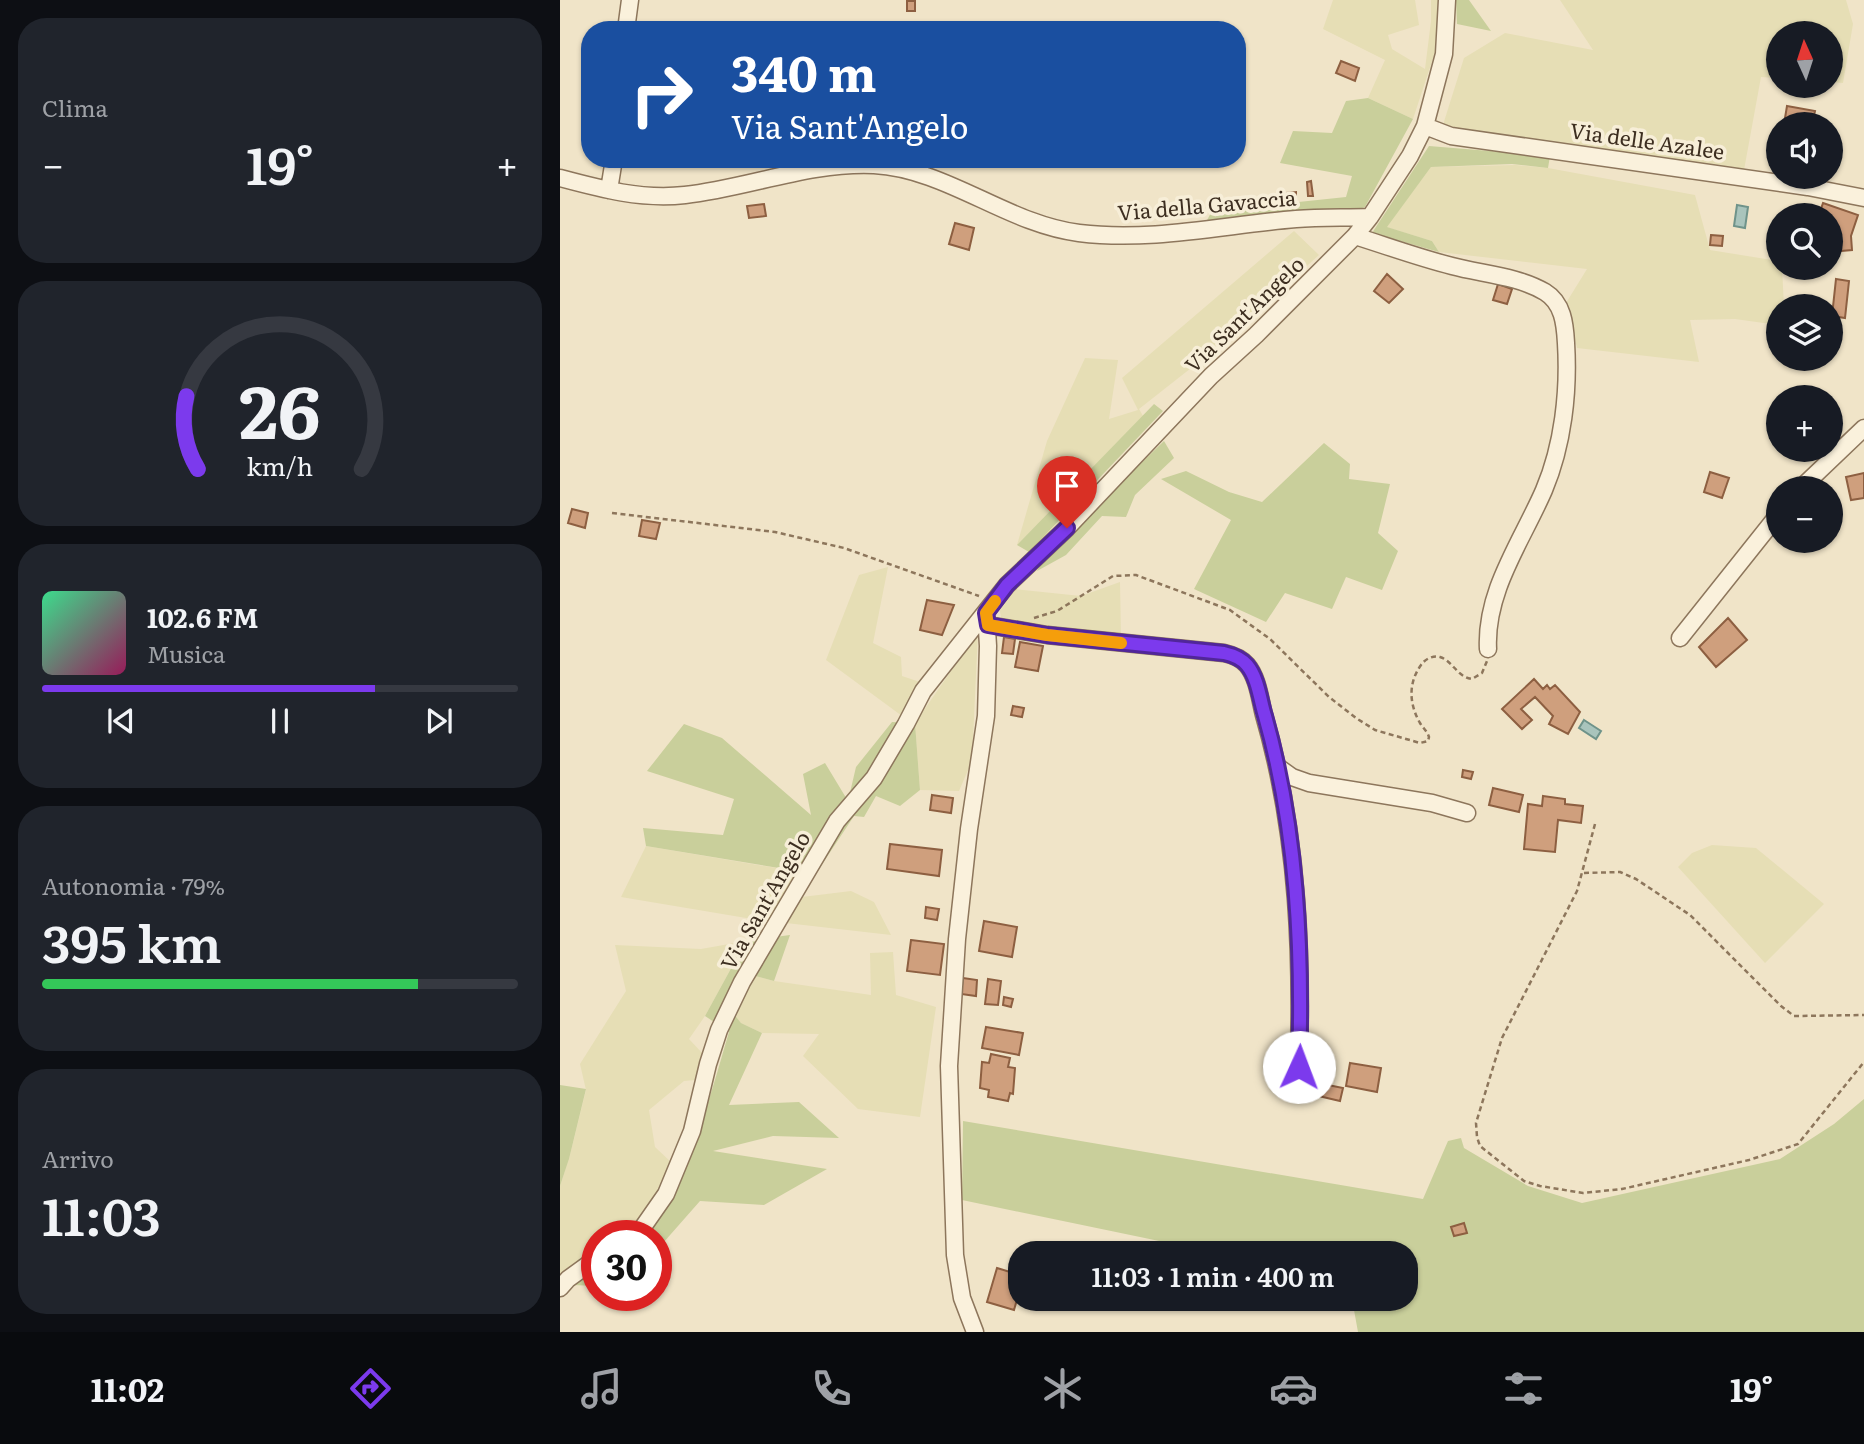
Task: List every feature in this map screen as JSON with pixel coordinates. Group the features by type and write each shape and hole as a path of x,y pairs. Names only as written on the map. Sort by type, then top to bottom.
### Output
{"street":[{"path":"627,21 629,0"},
{"name":"Via Sant'Angelo","path":"648,1220 666,1194 692,1131 712,1053 742,982 837,821 874,778 923,691 990,613 1007,585 1098,496 1211,376 1355,236 1370,217 1410,156 1425,125 1444,54 1447,0"},
{"name":"Via delle Azalee","path":"1425,125 1451,136 1774,182 1864,198"},
{"path":"609,190 613,168"},
{"name":"Via della Gavaccia","path":"560,178 639,195 685,195 826,168"},
{"name":"Via della Gavaccia","path":"892,168 921,176 1023,217 1078,233 1142,235 1294,219 1370,217"},
{"path":"1355,236 1448,265 1535,287 1555,300 1564,318 1567,365 1563,420 1555,455 1544,490 1492,603 1487,629 1488,649"},
{"path":"1814,476 1864,428"},
{"path":"1680,638 1766,530"},
{"path":"975,1332 962,1298 955,1255 949,1066 958,925 986,716 990,613 1047,635 1218,652 1236,656 1247,665 1254,678 1278,767 1295,879 1301,998 1298,1087"},
{"path":"1278,767 1292,777 1308,783 1432,803 1467,813"},
{"path":"560,1288 581,1270"}],"path":[{"path":"612,513 775,531 844,548 990,613"},
{"path":"1025,621 1057,611 1113,576 1136,575 1230,610 1270,639 1329,697 1356,719 1374,730 1420,743 1428,741 1429,737 1416,713 1411,689 1422,663 1437,656 1444,659 1460,675 1472,679 1485,668 1488,649"},
{"path":"1595,824 1577,891 1502,1038 1476,1123 1480,1146 1524,1181 1539,1186 1583,1193 1622,1189 1749,1160 1798,1144 1864,1062"},
{"path":"1584,873 1620,872 1636,878 1690,915 1794,1016 1864,1015"}],"shaded area":[{"path":"1333,0 1415,0 1419,25 1388,35 1392,49 1425,69 1431,0 1439,0 1439,40 1413,119 1368,98 1385,60 1323,29"},
{"path":"1560,0 1846,0 1853,24 1843,83 1843,21 1766,21 1766,77 1761,77 1744,170 1442,128 1464,58 1505,33 1593,50"},
{"path":"1516,165 1548,168 1695,195 1710,250 1766,259 1766,280 1783,280 1783,294 1766,294 1766,323 1735,319 1690,320 1699,362 1577,348 1566,303 1587,269 1439,252 1432,241 1386,227 1431,167"},
{"path":"1294,231 1319,255 1214,350 1139,409 1143,416 1017,545 1047,441 1085,358 1118,360 1109,419 1138,410 1122,378"},
{"path":"888,567 873,643 901,657 902,676 920,682 902,716 826,660 859,575"},
{"path":"1120,582 1121,637 1002,621 999,608 1013,589 1081,596"},
{"path":"978,632 972,761 959,791 920,790 915,723"},
{"path":"1712,845 1756,848 1824,904 1765,963 1678,867 1692,853"},
{"path":"646,846 800,872 770,922 621,897"},
{"path":"851,891 874,902 891,935 786,923 802,897"},
{"path":"746,941 705,1016 689,1039 704,1055 695,1080 684,1081 649,1110 655,1147 672,1163 640,1220 581,1220 581,1259 560,1282 560,1186 586,1090 580,1064 626,991 615,945 701,949"},
{"path":"893,952 896,995 936,1007 920,1117 858,1109 803,1056 819,1034 762,1033 741,1023 736,1017 752,975 774,981 871,995 870,953"}],"green space":[{"path":"1456,0 1469,0 1491,31 1457,24"},
{"path":"1368,98 1413,119 1365,207 1351,212 1206,222 1212,211 1346,197 1352,176 1280,163 1293,131 1332,133 1346,101"},
{"path":"1429,146 1550,156 1548,168 1512,164 1431,167 1387,227 1432,241 1439,252 1372,233"},
{"path":"1154,404 1163,411 1029,552 1017,545"},
{"path":"1164,441 1174,458 1135,495 1126,517 1102,516 1066,555 1037,571 1046,555"},
{"path":"1324,443 1350,464 1349,479 1390,484 1378,533 1398,551 1382,590 1346,577 1332,609 1285,593 1266,622 1194,589 1231,520 1161,479 1186,471 1229,492 1262,502"},
{"path":"892,722 915,723 920,790 900,806 876,796 864,817 854,816 813,878 797,871 646,846 643,828 723,835 734,799 647,771 684,724 722,738 811,815 803,774 825,763 848,801 856,767"},
{"path":"790,935 774,981 740,972 725,1003 741,1023 762,1033 729,1105 799,1102 839,1138 773,1136 713,1151 827,1169 764,1205 700,1201 672,1233 672,1220 653,1220 685,1164 705,1112 729,1032 705,1016 746,941"},
{"path":"560,1085 586,1089 560,1186"},
{"path":"1864,1099 1864,1332 1358,1332 1354,1311 1418,1311 1418,1241 1159,1241 962,1200 963,1121 1423,1199 1448,1141 1461,1138 1464,1148 1528,1186 1582,1203 1780,1159 1834,1124"}],"water":[{"path":"1737,205 1748,207 1745,228 1734,226"},
{"path":"1584,720 1601,731 1596,739 1579,728"}],"building":[{"path":"907,1 915,1 915,11 907,11"},
{"path":"1341,61 1359,68 1355,81 1336,73"},
{"path":"1787,106 1815,111 1815,112 1786,112"},
{"path":"1311,181 1313,196 1308,196 1307,182"},
{"path":"1296,192 1296,199 1288,200 1287,193"},
{"path":"764,204 766,216 749,218 747,206"},
{"path":"1843,210 1858,215 1851,236 1852,250 1843,251"},
{"path":"955,223 974,228 969,250 949,244"},
{"path":"1711,235 1723,236 1722,246 1710,245"},
{"path":"1387,274 1403,289 1389,303 1374,291"},
{"path":"1836,280 1849,281 1845,318 1843,294 1834,294"},
{"path":"1498,284 1512,289 1507,304 1493,300"},
{"path":"1710,472 1729,478 1722,498 1704,492"},
{"path":"1864,473 1864,498 1851,500 1846,477"},
{"path":"572,509 588,513 585,528 568,523"},
{"path":"642,520 660,523 656,539 639,536"},
{"path":"927,600 954,605 942,635 920,630"},
{"path":"1728,618 1747,640 1716,667 1699,647"},
{"path":"1004,637 1015,639 1013,654 1002,653"},
{"path":"1020,642 1043,646 1038,671 1015,667"},
{"path":"1534,679 1543,689 1547,685 1550,689 1555,685 1580,712 1568,734 1549,724 1553,716 1535,697 1521,709 1532,720 1522,729 1502,709"},
{"path":"1013,706 1024,708 1022,717 1011,715"},
{"path":"1463,770 1473,772 1471,779 1462,777"},
{"path":"1493,788 1523,795 1519,812 1489,805"},
{"path":"932,795 953,798 951,813 930,810"},
{"path":"1543,796 1565,799 1565,804 1583,806 1581,823 1558,820 1555,852 1524,849 1528,804 1542,806"},
{"path":"890,844 942,850 939,876 887,869"},
{"path":"926,907 939,909 937,920 925,918"},
{"path":"984,921 1017,927 1012,957 979,951"},
{"path":"911,940 944,944 940,975 907,971"},
{"path":"963,978 977,980 976,996 961,994"},
{"path":"988,979 1001,981 998,1005 985,1004"},
{"path":"1004,997 1013,999 1011,1007 1003,1005"},
{"path":"986,1027 1023,1033 1019,1055 982,1048"},
{"path":"991,1054 1010,1058 1008,1067 1015,1068 1013,1094 1010,1093 1008,1101 988,1097 989,1090 980,1088 982,1062 989,1063"},
{"path":"1350,1063 1381,1068 1377,1092 1346,1086"},
{"path":"1279,1073 1290,1074 1289,1086 1278,1085"},
{"path":"1313,1082 1343,1088 1340,1101 1310,1094"},
{"path":"1464,1223 1467,1233 1454,1236 1451,1227"},
{"path":"997,1268 1008,1271 1008,1308 987,1302"}],"slow traffic":[{"path":"995,601 986,613 988,625 1121,643"}],"route":[{"path":"1067,528 1007,585 986,613 988,625 1047,635 1231,654 1247,665 1252,674 1275,755 1295,879 1301,998 1299,1067"}]}
